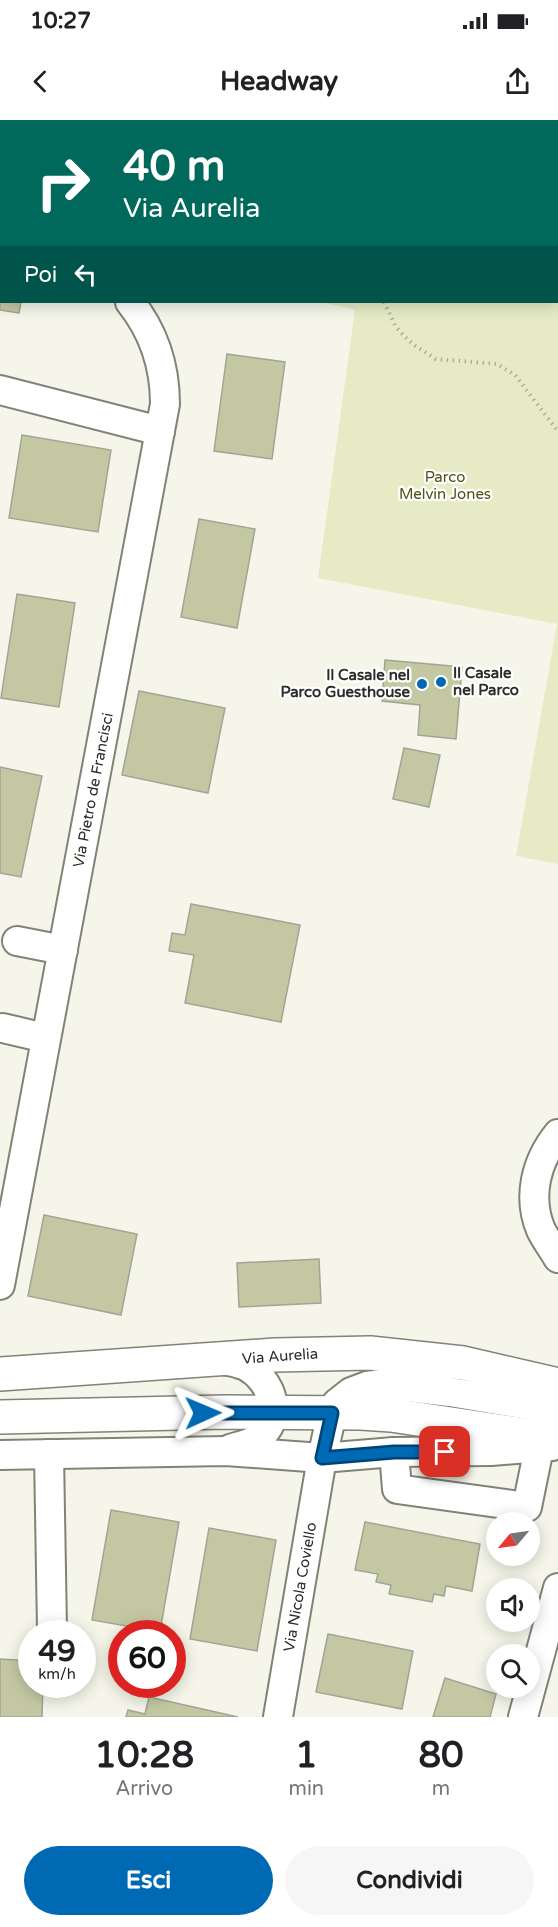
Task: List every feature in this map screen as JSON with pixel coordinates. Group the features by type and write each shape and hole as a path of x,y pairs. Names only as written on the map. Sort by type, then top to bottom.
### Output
{"main road":[{"name":"Via Aurelia","path":"0,1374 317,1353 392,1354 463,1363 558,1385"},
{"path":"0,1417 274,1412 391,1415 552,1444"}],"street":[{"name":"Via Pietro de Francisci","path":"0,1285 165,404 163,371 150,334 131,303"},
{"path":"0,390 160,431"},
{"path":"17,941 63,950"},
{"path":"3,1028 45,1038"},
{"path":"558,1134 542,1160 533,1194 541,1230 558,1258"},
{"path":"533,1194 558,1177"},
{"path":"224,1360 245,1366 262,1379 272,1397 274,1412 268,1429 256,1440 226,1450"},
{"path":"322,1458 332,1413 337,1403 351,1392 367,1386 381,1384 450,1392 558,1410"},
{"path":"0,1455 226,1450 322,1458 394,1452 491,1451 552,1444 527,1507 397,1490 394,1452"},
{"path":"49,1454 52,1620"},
{"name":"Via Nicola Coviello","path":"278,1717 322,1458"},
{"path":"523,1717 558,1588"}],"path":[{"path":"384,303 396,327 404,336 436,359 497,364 515,375 557,430"}],"green space":[{"name":"Parco Melvin Jones","path":"326,303 558,303 558,864 516,856 557,624 318,578 355,310"}],"building":[{"path":"0,303 21,303 19,313 0,310"},
{"path":"227,354 285,362 272,459 214,451"},
{"path":"22,435 111,450 98,532 9,518"},
{"path":"199,519 255,529 237,628 181,617"},
{"path":"17,594 75,603 59,707 1,698"},
{"name":"Il Casale nel Parco Guesthouse","path":"385,660 462,667 456,739 418,735 420,705 382,701"},
{"path":"139,691 225,708 208,793 122,775"},
{"path":"404,748 440,755 429,807 393,799"},
{"path":"0,767 42,776 21,877 0,873"},
{"path":"191,904 300,925 281,1022 185,1003 194,955 169,951 172,933 185,935"},
{"path":"44,1215 137,1234 121,1315 28,1296"},
{"path":"319,1259 321,1303 239,1307 237,1263"},
{"path":"111,1510 179,1522 162,1620 108,1620 108,1623 92,1620"},
{"path":"365,1522 480,1544 472,1591 446,1586 444,1596 434,1594 432,1602 389,1594 391,1585 376,1582 378,1574 355,1570"},
{"path":"209,1528 276,1540 257,1651 190,1639"},
{"path":"328,1634 413,1651 402,1709 316,1692"},
{"path":"0,1659 18,1660 18,1698 43,1698 42,1717 0,1717"},
{"path":"445,1678 486,1691 486,1698 495,1698 490,1717 433,1717"},
{"path":"149,1698 153,1698 238,1717 126,1717 128,1710 145,1714"}],"place":[{"name":"Il Casale nel Parco","path":"441,682"},
{"name":"Il Casale nel Parco Guesthouse","path":"422,684"}],"route":[{"path":"203,1413 332,1413 322,1458 394,1452 445,1452"}]}
